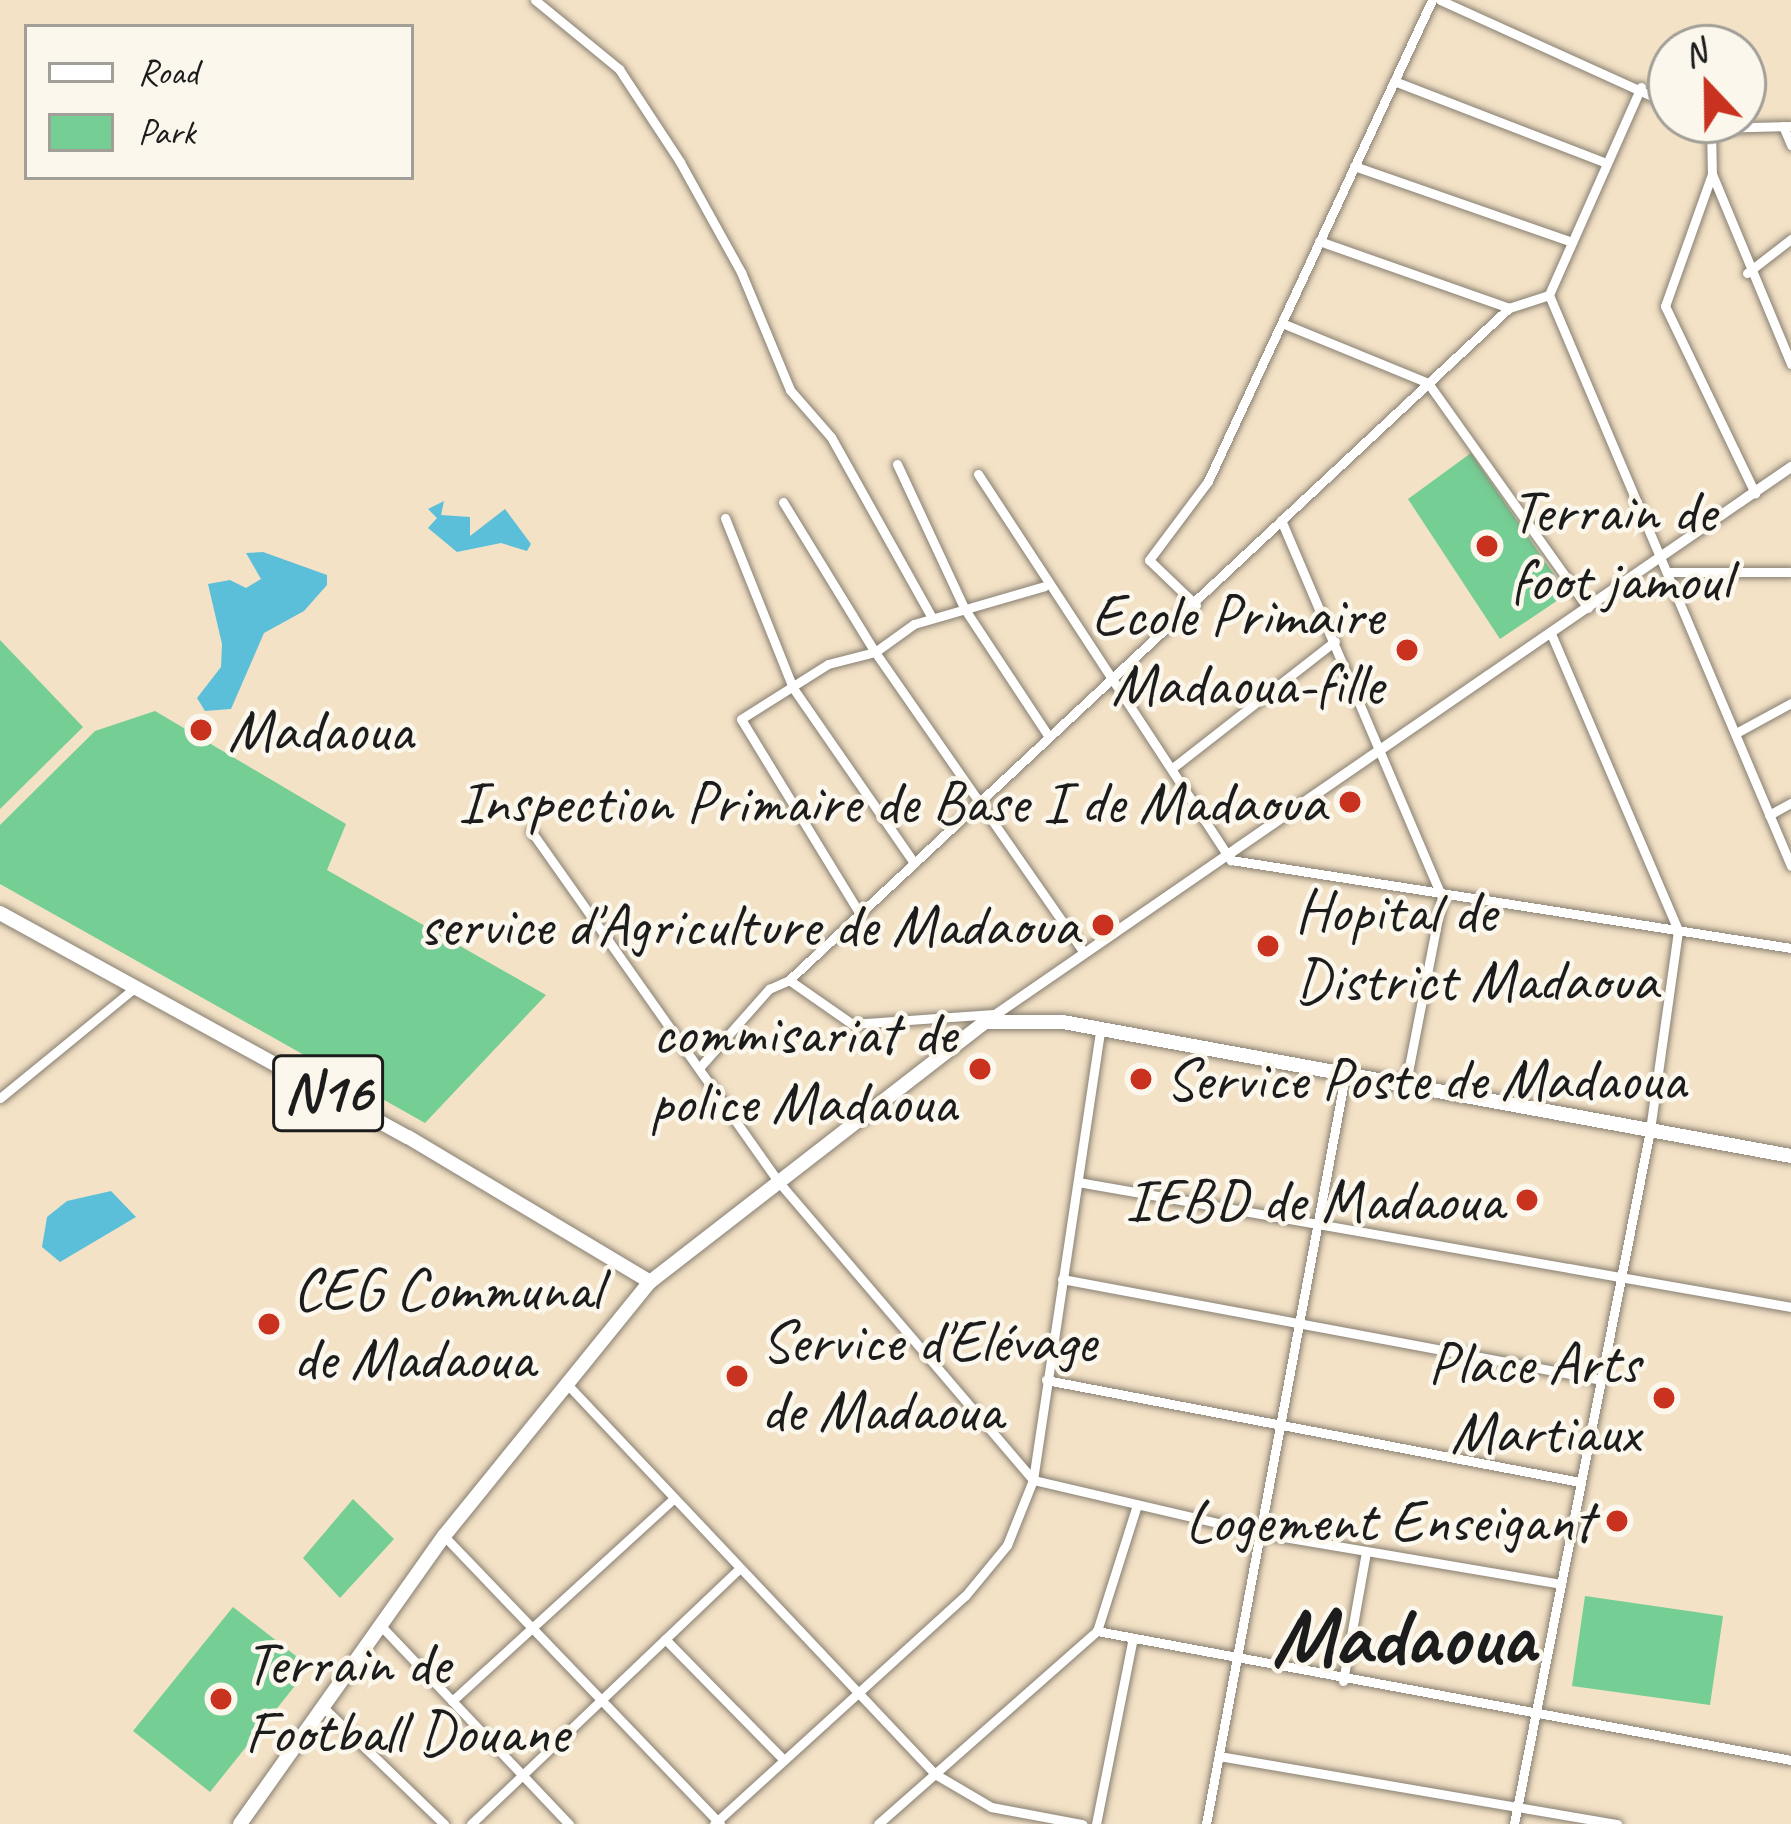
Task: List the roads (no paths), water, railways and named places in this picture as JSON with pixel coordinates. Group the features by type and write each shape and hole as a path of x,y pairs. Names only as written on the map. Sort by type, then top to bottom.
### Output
{"main road":[{"name":"N16","path":"0,914 137,986 650,1282"},
{"path":"240,1824 327,1711 444,1536 650,1282 990,1018 1100,1031 1791,1156"}],"street":[{"path":"535,0 619,69 680,162 741,272 790,390 831,437 932,618"},
{"path":"1196,605 1150,560 1208,481 1436,0 1647,91"},
{"path":"1394,81 1607,163"},
{"path":"1641,87 1549,295 1791,866"},
{"path":"1787,126 1791,145"},
{"path":"1711,144 1712,174 1747,273 1791,364"},
{"path":"1354,166 1572,242"},
{"path":"1712,174 1665,306 1755,494"},
{"path":"1747,273 1791,239"},
{"path":"1319,241 1509,308"},
{"path":"699,1068 769,988 789,980 1509,308 1549,295"},
{"path":"1282,323 1428,383 1588,608"},
{"path":"897,464 964,608 1049,737"},
{"path":"789,980 852,1024 990,1018 1231,860 1383,748 1791,467"},
{"path":"977,474 1045,586 1175,766 1231,860 1442,897 1791,948"},
{"path":"783,502 874,652 1084,953"},
{"path":"725,518 793,688 914,863"},
{"path":"1281,520 1383,748 1442,897 1405,1087"},
{"path":"1668,572 1791,572"},
{"path":"860,914 741,719 828,664 874,652 932,618 1045,586"},
{"path":"1514,1824 1616,1275 1650,1130 1678,930 1550,634"},
{"path":"1175,766 1335,641"},
{"path":"1736,733 1791,703"},
{"path":"1769,814 1791,803"},
{"path":"532,831 777,1180 1033,1480 1260,1533 1561,1584"},
{"path":"0,1098 137,986"},
{"path":"444,1536 717,1823 854,1689 965,1596 1006,1545 1033,1480 1100,1031"},
{"path":"1206,1824 1345,1076"},
{"path":"1078,1182 1791,1306"},
{"path":"1062,1279 1597,1379"},
{"path":"1046,1380 1576,1481"},
{"path":"566,1384 934,1774 991,1808 1082,1824"},
{"path":"452,1701 674,1498"},
{"path":"878,1824 1097,1631 1137,1505"},
{"path":"1343,1682 1366,1552"},
{"path":"471,1824 740,1568"},
{"path":"382,1627 568,1824"},
{"path":"1097,1631 1132,1642 1537,1719 1791,1760"},
{"path":"665,1640 782,1758"},
{"path":"1096,1824 1132,1642"},
{"path":"327,1711 444,1824"},
{"path":"1219,1756 1617,1824"}],"water":[{"path":"444,501 441,515 470,517 470,536 505,509 531,544 527,551 501,543 457,552 428,528 437,518 428,509"},
{"path":"263,552 327,575 327,585 304,611 264,633 231,709 205,711 197,698 221,667 222,644 208,584 230,580 246,588 261,579 246,553"},
{"path":"111,1191 136,1217 60,1262 42,1247 47,1217 67,1201"}],"place":[{"name":"Terrain de foot jamoul","path":"1487,546"},
{"name":"Ecole Primaire Madaoua-fille","path":"1407,650"},
{"name":"Madaoua","path":"201,730"},
{"name":"Inspection Primaire de Base I de Madaoua","path":"1350,802"},
{"name":"service d'Agriculture de Madaoua","path":"1103,925"},
{"name":"Hopital de District Madaoua","path":"1268,946"},
{"name":"commisariat de police Madaoua","path":"980,1069"},
{"name":"Service Poste de Madaoua","path":"1141,1079"},
{"name":"IEBD de Madaoua","path":"1527,1200"},
{"name":"CEG Communal de Madaoua","path":"269,1324"},
{"name":"Service d'Elévage de Madaoua","path":"737,1376"},
{"name":"Place Arts Martiaux","path":"1664,1398"},
{"name":"Logement Enseigant","path":"1617,1521"},
{"name":"Terrain de Football Douane","path":"221,1699"}],"district":[{"name":"Madaoua","path":"1403,1636"}]}
